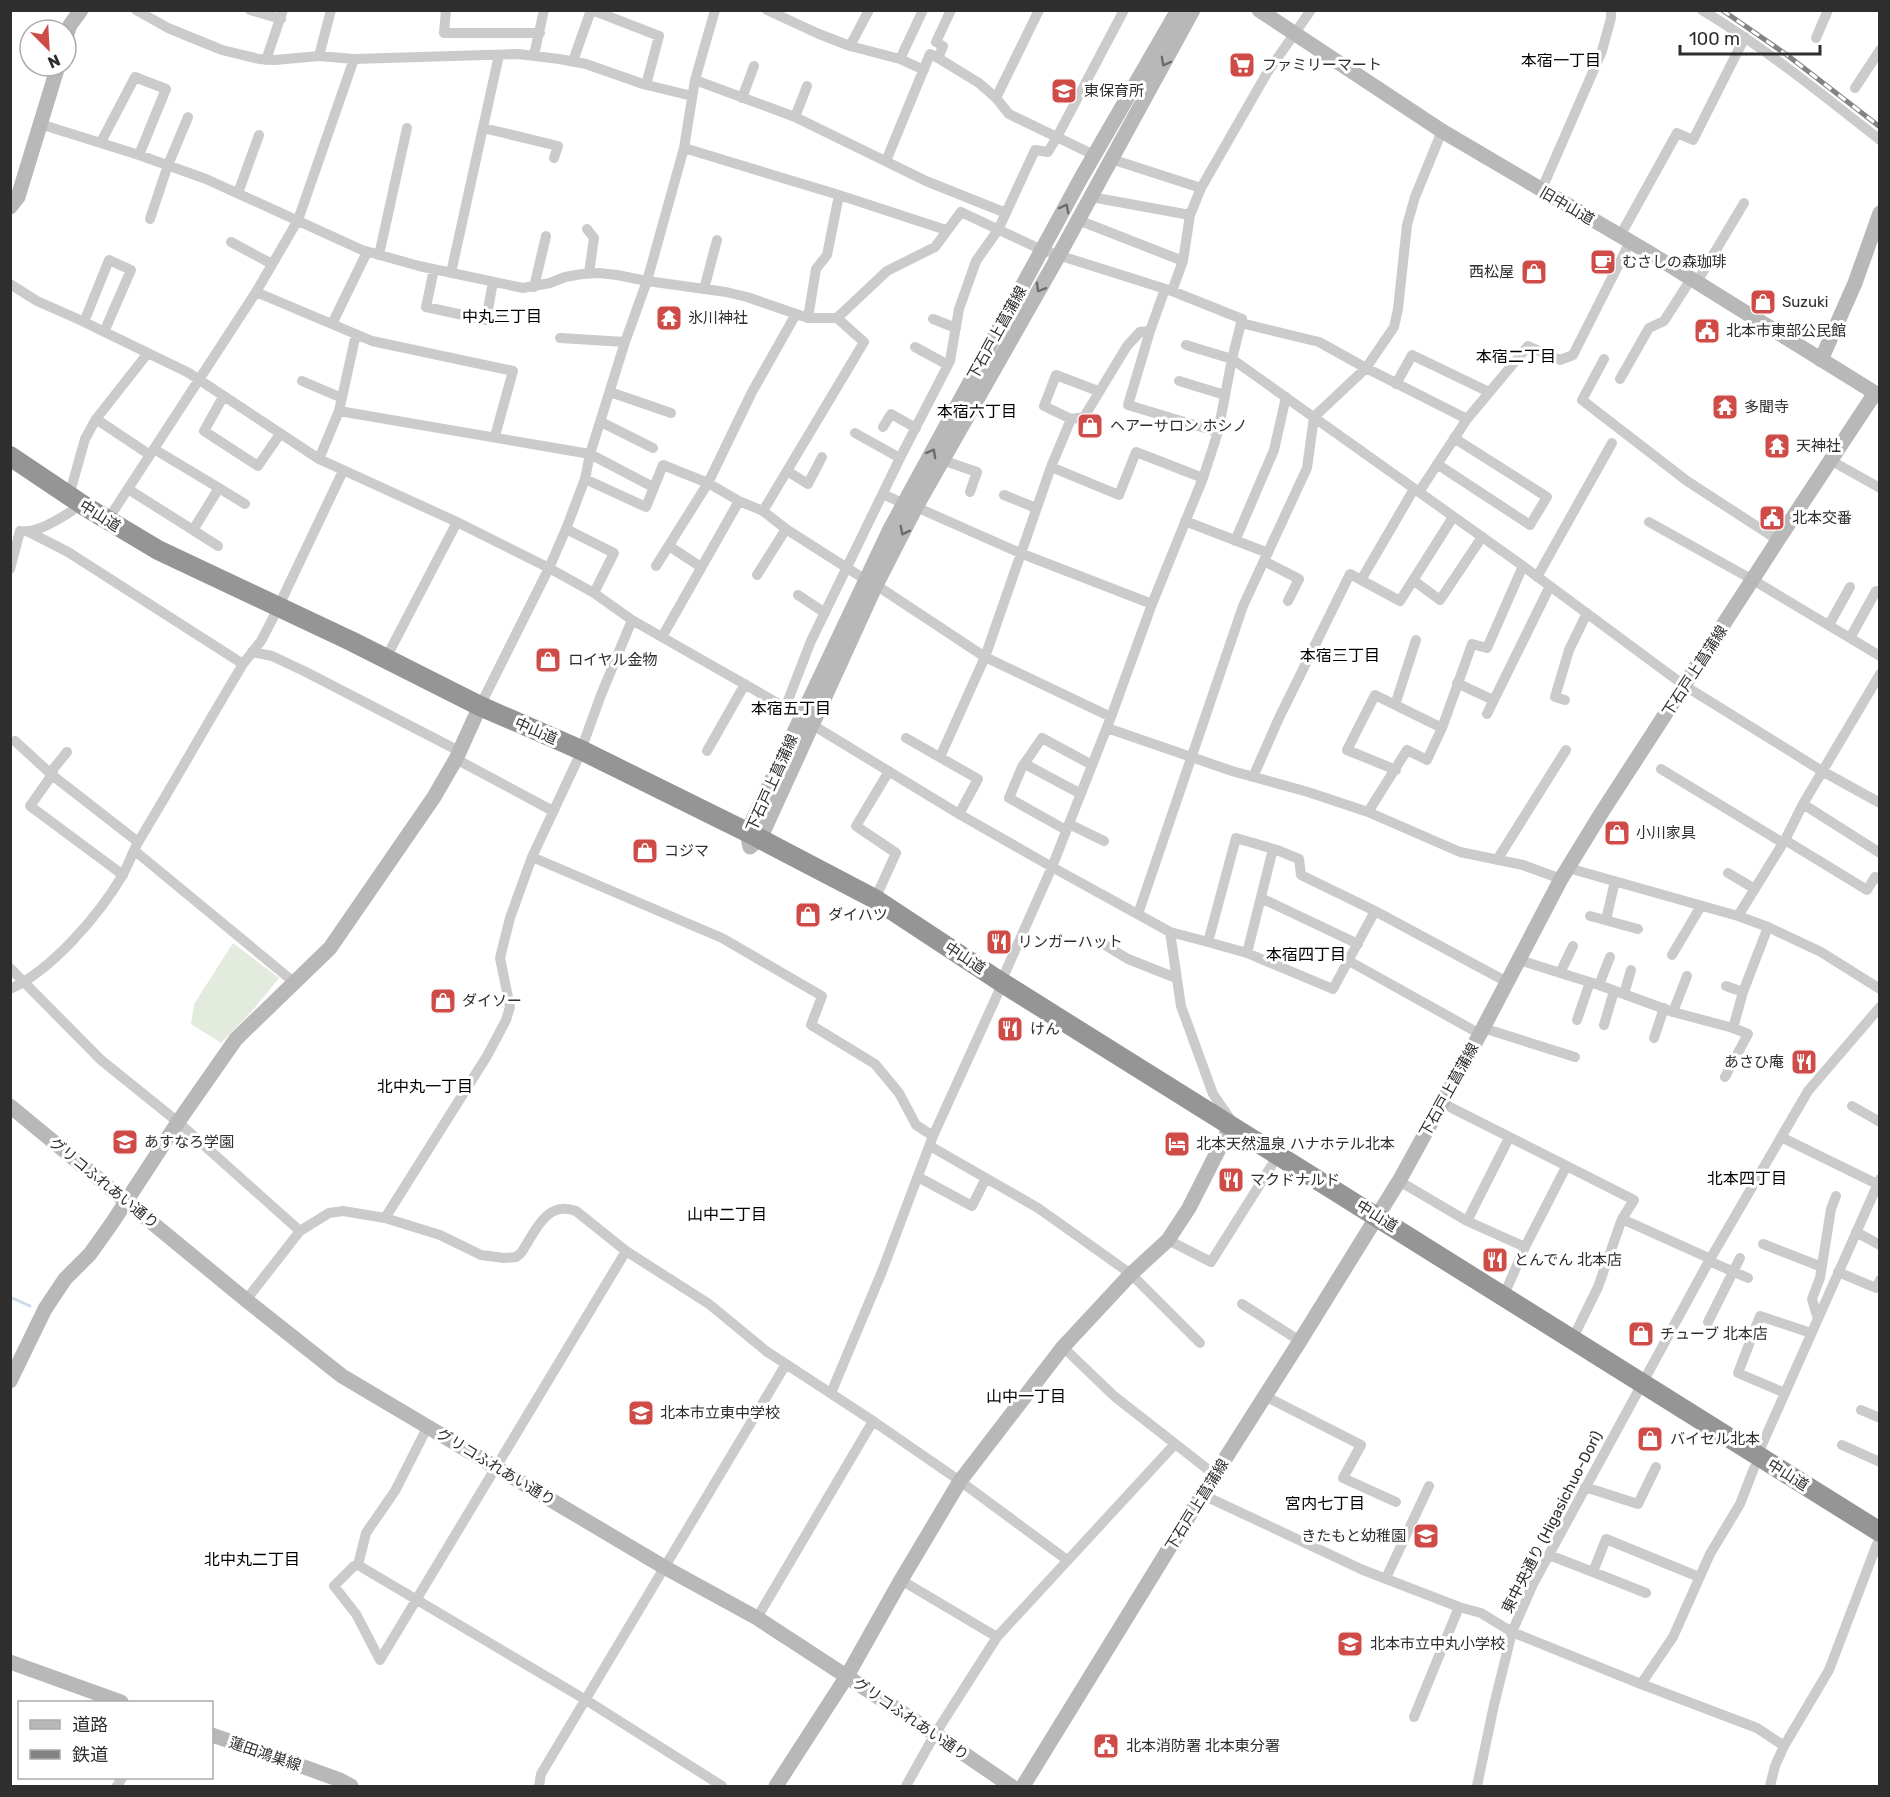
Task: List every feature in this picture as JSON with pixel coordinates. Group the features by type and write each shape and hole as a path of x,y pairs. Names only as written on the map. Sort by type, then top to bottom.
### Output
{"highway":[{"name":"中山道","path":"10,456 121,542 276,613 478,712 579,756 875,899 1000,987"},
{"name":"中山道","path":"10,470 276,613 386,658 478,712"},
{"name":"中山道","path":"752,839 1000,987 1756,1462 1878,1535"},
{"name":"中山道","path":"1231,1132 1272,1164 1504,1296 1640,1388"}],"main road":[{"name":"下石戸上菖蒲線","path":"752,839 871,582 910,505 1042,250 1178,10"},
{"name":"下石戸上菖蒲線","path":"910,505 942,460 1059,255 1193,10"},
{"name":"旧中山道","path":"1259,10 1442,131 1625,239 1821,360 1878,392"},
{"path":"10,207 18,197 54,78"},
{"path":"1821,360 1855,283 1879,215"},
{"name":"下石戸上菖蒲線","path":"1023,1786 1399,1181 1565,873 1602,812 1830,460 1878,392"},
{"path":"10,1381 45,1309 65,1279 90,1254 236,1039 330,948 434,797 458,755 478,712"},
{"name":"グリコふれあい通り","path":"10,1106 342,1376 664,1567 757,1618 1011,1786"},
{"path":"776,1786 847,1676 960,1481 1063,1347 1131,1274 1168,1240 1190,1208 1231,1132"},
{"path":"10,1662 118,1701"},
{"name":"蓮田鴻巣線","path":"213,1736 303,1766 351,1786"}],"street":[{"path":"136,10 168,28 222,51 266,60 319,56 354,59 534,55 573,61 646,85 692,96"},
{"path":"250,10 282,14 266,60"},
{"path":"319,56 331,10"},
{"path":"446,10 444,33 540,33"},
{"path":"534,55 544,10"},
{"path":"573,61 592,10 659,36 646,85"},
{"path":"478,712 549,568 585,478 590,454 625,342 647,281 684,148 695,80 715,10"},
{"path":"767,10 850,46 900,59 924,70"},
{"path":"850,46 869,10"},
{"path":"900,59 923,10"},
{"path":"939,58 943,46 936,42 951,10"},
{"path":"996,98 1039,10"},
{"path":"785,708 811,641 948,365 959,309 976,261 998,230 1035,150 1048,152 1057,137 1124,10"},
{"path":"1218,432 1128,405 1150,331 1183,261 1190,215 1201,188 1268,73 1311,10"},
{"path":"1541,191 1602,51 1611,10"},
{"path":"1702,10 1745,37 1880,140"},
{"path":"1815,38 1828,10"},
{"path":"1361,580 1416,490 1437,464 1467,419 1528,346 1560,360 1574,355 1625,239 1677,133 1693,140 1745,37"},
{"path":"1855,88 1880,50"},
{"path":"886,161 930,54 979,82 1009,114 1094,155"},
{"path":"451,273 499,55"},
{"path":"107,521 256,292 298,220 354,59"},
{"path":"742,98 754,66"},
{"path":"101,142 135,77 166,89 139,155"},
{"path":"695,80 795,117 926,181 1006,213"},
{"path":"795,117 807,86"},
{"path":"150,219 168,165 188,117"},
{"path":"40,124 101,142 206,179 373,253 434,269 523,288 550,284 565,277 589,273 617,275 747,297 808,318 837,318 864,342 763,511"},
{"path":"332,324 373,253 407,128"},
{"path":"483,128 558,146 554,158"},
{"path":"1138,914 1243,606 1307,468 1314,417 1366,369 1394,327 1407,225 1415,197 1442,131"},
{"path":"238,193 259,135"},
{"path":"684,148 946,230"},
{"path":"1111,159 1201,188"},
{"path":"808,318 816,269 827,255 839,195"},
{"path":"1091,196 1190,215"},
{"path":"1620,379 1649,328 1664,321 1694,281 1744,203"},
{"path":"831,1393 881,1274 932,1141 1052,867 1109,723 1152,604 1203,478 1218,432 1242,319 1169,290 1042,250 962,212 935,247 887,271 837,318"},
{"path":"1078,220 1183,261"},
{"path":"586,229 594,238 589,273"},
{"path":"534,287 546,236"},
{"path":"704,290 717,240"},
{"path":"231,242 272,264"},
{"path":"84,322 109,260 131,270 104,332"},
{"path":"434,269 426,307 486,320 493,282"},
{"path":"10,284 37,301 189,373 319,459 457,522 594,593 632,620 806,720 959,814 1170,932 1246,953 1333,988 1375,911"},
{"path":"256,292 372,341 513,370 495,436"},
{"path":"656,566 708,483 752,392 796,314"},
{"path":"933,320 956,328"},
{"path":"1241,323 1319,342 1366,369 1467,419"},
{"path":"1098,392 1056,375 1044,405 1071,419 1084,417 1127,346 1140,332 1150,331"},
{"path":"319,459 339,411 356,334"},
{"path":"561,338 625,342"},
{"path":"1186,345 1232,359 1523,566 1685,686 1822,771 1880,803"},
{"path":"915,347 948,365"},
{"path":"20,530 56,520 70,503 85,439 96,419 148,353"},
{"path":"1396,384 1412,355 1489,392"},
{"path":"1604,358 1582,400 1687,481 1778,540"},
{"path":"302,381 342,398"},
{"path":"1179,381 1225,395"},
{"path":"610,392 671,413"},
{"path":"223,397 204,431 258,466 280,434"},
{"path":"1235,541 1274,450 1286,397"},
{"path":"339,411 590,454 653,487"},
{"path":"883,427 891,414 916,428"},
{"path":"96,419 245,504"},
{"path":"940,757 985,657 1036,508 1071,419"},
{"path":"601,422 653,448"},
{"path":"855,433 900,458"},
{"path":"1437,464 1530,525 1547,497 1454,438"},
{"path":"1537,577 1612,443"},
{"path":"1051,467 1119,495 1136,452 1203,478"},
{"path":"787,471 808,484 822,457"},
{"path":"942,460 977,472 970,492"},
{"path":"1830,460 1880,488"},
{"path":"585,478 646,507 663,465 708,483 739,501 763,511 985,657 1109,723 1192,759 1308,792 1368,812 1460,852 1615,881 1738,916 1768,927 1821,952 1880,989"},
{"path":"10,989 25,982 73,941 103,906 123,875 136,847 243,664 261,641 344,471"},
{"path":"193,530 219,488"},
{"path":"128,489 218,546"},
{"path":"883,494 1020,553 1152,604"},
{"path":"1004,495 1036,508"},
{"path":"662,637 739,501"},
{"path":"1254,777 1279,718 1350,574 1400,601 1453,517"},
{"path":"1185,521 1235,541 1266,557 1299,579 1288,601"},
{"path":"386,658 457,522"},
{"path":"1649,522 1753,580 1880,656"},
{"path":"758,575 786,528"},
{"path":"566,529 614,554 594,593"},
{"path":"10,569 20,530"},
{"path":"20,530 68,552 243,664"},
{"path":"1413,580 1440,600 1482,537"},
{"path":"669,546 701,567"},
{"path":"1368,812 1407,750 1427,760 1442,728 1472,644 1487,648 1523,566"},
{"path":"1486,714 1550,586"},
{"path":"1829,625 1850,587"},
{"path":"1850,638 1876,591"},
{"path":"798,596 825,613"},
{"path":"1565,700 1555,697 1569,650 1587,613"},
{"path":"385,1218 487,1056 506,1020 510,1007 500,958 510,918 532,857 579,756 632,620"},
{"path":"1395,705 1416,640"},
{"path":"252,652 272,656 298,668 458,755 554,811"},
{"path":"1738,916 1784,842 1803,804 1880,674"},
{"path":"1457,683 1493,700"},
{"path":"707,751 745,684"},
{"path":"1396,770 1347,750 1375,695 1442,728"},
{"path":"906,738 978,779 959,814"},
{"path":"1092,765 1042,738 1025,764 1009,798 1068,827 1104,841"},
{"path":"15,741 52,776 295,983"},
{"path":"1497,860 1566,750"},
{"path":"67,752 30,806 123,875"},
{"path":"1025,764 1081,794"},
{"path":"1661,769 1867,890 1875,878 1880,879"},
{"path":"875,899 896,853 856,826 890,771"},
{"path":"1803,804 1880,853"},
{"path":"1208,942 1236,838 1299,859 1301,875 1375,911 1507,982"},
{"path":"1246,953 1273,849"},
{"path":"532,857 722,938 822,996 811,1025 875,1064 899,1093 916,1125 932,1141 986,1178 1038,1208 1131,1274 1200,1343"},
{"path":"1728,873 1755,889"},
{"path":"1606,920 1615,881"},
{"path":"1261,898 1358,944"},
{"path":"1672,955 1701,906"},
{"path":"1590,916 1638,928"},
{"path":"1733,1028 1743,993 1768,927"},
{"path":"1170,932 1181,1006 1213,1094 1231,1118 1231,1132"},
{"path":"1100,942 1128,958 1176,978"},
{"path":"1560,973 1573,946"},
{"path":"1577,1020 1610,957"},
{"path":"1519,960 1748,1034 1725,1077"},
{"path":"1349,961 1481,1031 1575,1057"},
{"path":"10,969 101,1060 178,1122 300,1231"},
{"path":"1604,1025 1631,970"},
{"path":"1654,1038 1687,976"},
{"path":"1726,986 1743,993"},
{"name":"東中央通り (Higasichuo-Dori)","path":"1477,1786 1512,1632 1533,1584 1710,1260 1808,1091 1880,1007"},
{"path":"1442,1103 1634,1200 1622,1219 1598,1287 1572,1340"},
{"path":"1852,1106 1880,1122"},
{"path":"1641,1684 1673,1637 1710,1554 1740,1504 1785,1393 1878,1182 1781,1137"},
{"path":"1467,1221 1509,1138"},
{"path":"1168,1240 1210,1262 1272,1164"},
{"path":"1504,1296 1525,1247 1566,1167"},
{"path":"918,1177 972,1206 986,1178"},
{"path":"1399,1181 1467,1221 1525,1247"},
{"path":"1818,1319 1812,1299 1822,1267 1831,1209 1836,1196"},
{"path":"246,1300 300,1231 329,1213 343,1210 385,1218 440,1235 481,1255 504,1258 516,1257 521,1253 543,1218 554,1209 566,1208 576,1211 626,1251 710,1299 750,1339 960,1481 1066,1560"},
{"path":"1622,1219 1748,1278"},
{"path":"1856,1232 1880,1245"},
{"path":"1826,1242 1845,1255"},
{"path":"1763,1244 1822,1267"},
{"path":"358,1565 354,1566 333,1586 356,1614 380,1660 626,1251"},
{"path":"1708,1322 1740,1258"},
{"path":"1838,1272 1876,1288 1880,1280"},
{"path":"1242,1305 1300,1341"},
{"path":"1785,1393 1738,1373 1760,1316 1811,1333"},
{"path":"1063,1347 1114,1396 1215,1475"},
{"path":"539,1786 541,1774 786,1364"},
{"path":"1265,1396 1360,1445 1343,1478 1396,1502"},
{"path":"1861,1410 1880,1418"},
{"path":"757,1618 873,1421"},
{"path":"358,1565 366,1533 395,1491 428,1426"},
{"path":"906,1786 935,1734 997,1637 1175,1444"},
{"path":"1842,1445 1880,1462"},
{"path":"1585,1487 1638,1504 1656,1467"},
{"path":"1386,1578 1429,1486"},
{"path":"1203,1494 1362,1570 1459,1607 1481,1613 1512,1632 1750,1725 1784,1746"},
{"path":"1770,1786 1775,1766 1784,1746 1829,1671 1878,1535"},
{"path":"1593,1572 1606,1539 1700,1577"},
{"path":"1549,1555 1646,1593"},
{"path":"358,1565 586,1700 722,1786"},
{"path":"901,1580 997,1637"},
{"path":"1414,1717 1459,1607"}],"shaded area":[{"path":"233,943 279,978 253,1010 221,1043 191,1024 194,1004"}],"waterway":[{"path":"10,1297 30,1306"}],"railway":[{"path":"1722,10 1787,55 1880,127"}],"place":[{"name":"ファミリーマート","path":"1242,65"},
{"name":"東保育所","path":"1064,91"},
{"name":"むさしの森珈琲","path":"1603,262"},
{"name":"西松屋","path":"1534,272"},
{"name":"Suzuki","path":"1763,302"},
{"name":"氷川神社","path":"669,318"},
{"name":"北本市東部公民館","path":"1707,331"},
{"name":"多聞寺","path":"1725,407"},
{"name":"ヘアーサロン ホシノ","path":"1090,426"},
{"name":"天神社","path":"1777,446"},
{"name":"北本交番","path":"1772,518"},
{"name":"ロイヤル金物","path":"548,660"},
{"name":"小川家具","path":"1617,833"},
{"name":"コジマ","path":"645,851"},
{"name":"ダイハツ","path":"808,915"},
{"name":"リンガーハット","path":"999,942"},
{"name":"ダイソー","path":"443,1001"},
{"name":"けん","path":"1010,1029"},
{"name":"あさひ庵","path":"1804,1062"},
{"name":"あすなろ学園","path":"125,1142"},
{"name":"北本天然温泉 ハナホテル北本","path":"1177,1144"},
{"name":"マクドナルド","path":"1231,1180"},
{"name":"とんでん 北本店","path":"1495,1260"},
{"name":"チューブ 北本店","path":"1641,1334"},
{"name":"北本市立東中学校","path":"641,1413"},
{"name":"バイセル北本","path":"1650,1439"},
{"name":"きたもと幼稚園","path":"1426,1536"},
{"name":"北本市立中丸小学校","path":"1350,1644"},
{"name":"北本消防署 北本東分署","path":"1106,1746"}],"district":[{"name":"本宿一丁目","path":"1561,60"},
{"name":"中丸三丁目","path":"502,316"},
{"name":"本宿二丁目","path":"1516,356"},
{"name":"本宿六丁目","path":"977,411"},
{"name":"本宿三丁目","path":"1340,655"},
{"name":"本宿五丁目","path":"791,708"},
{"name":"本宿四丁目","path":"1306,954"},
{"name":"北中丸一丁目","path":"425,1086"},
{"name":"北本四丁目","path":"1747,1178"},
{"name":"山中二丁目","path":"727,1214"},
{"name":"山中一丁目","path":"1026,1396"},
{"name":"宮内七丁目","path":"1325,1503"},
{"name":"北中丸二丁目","path":"252,1559"}]}
